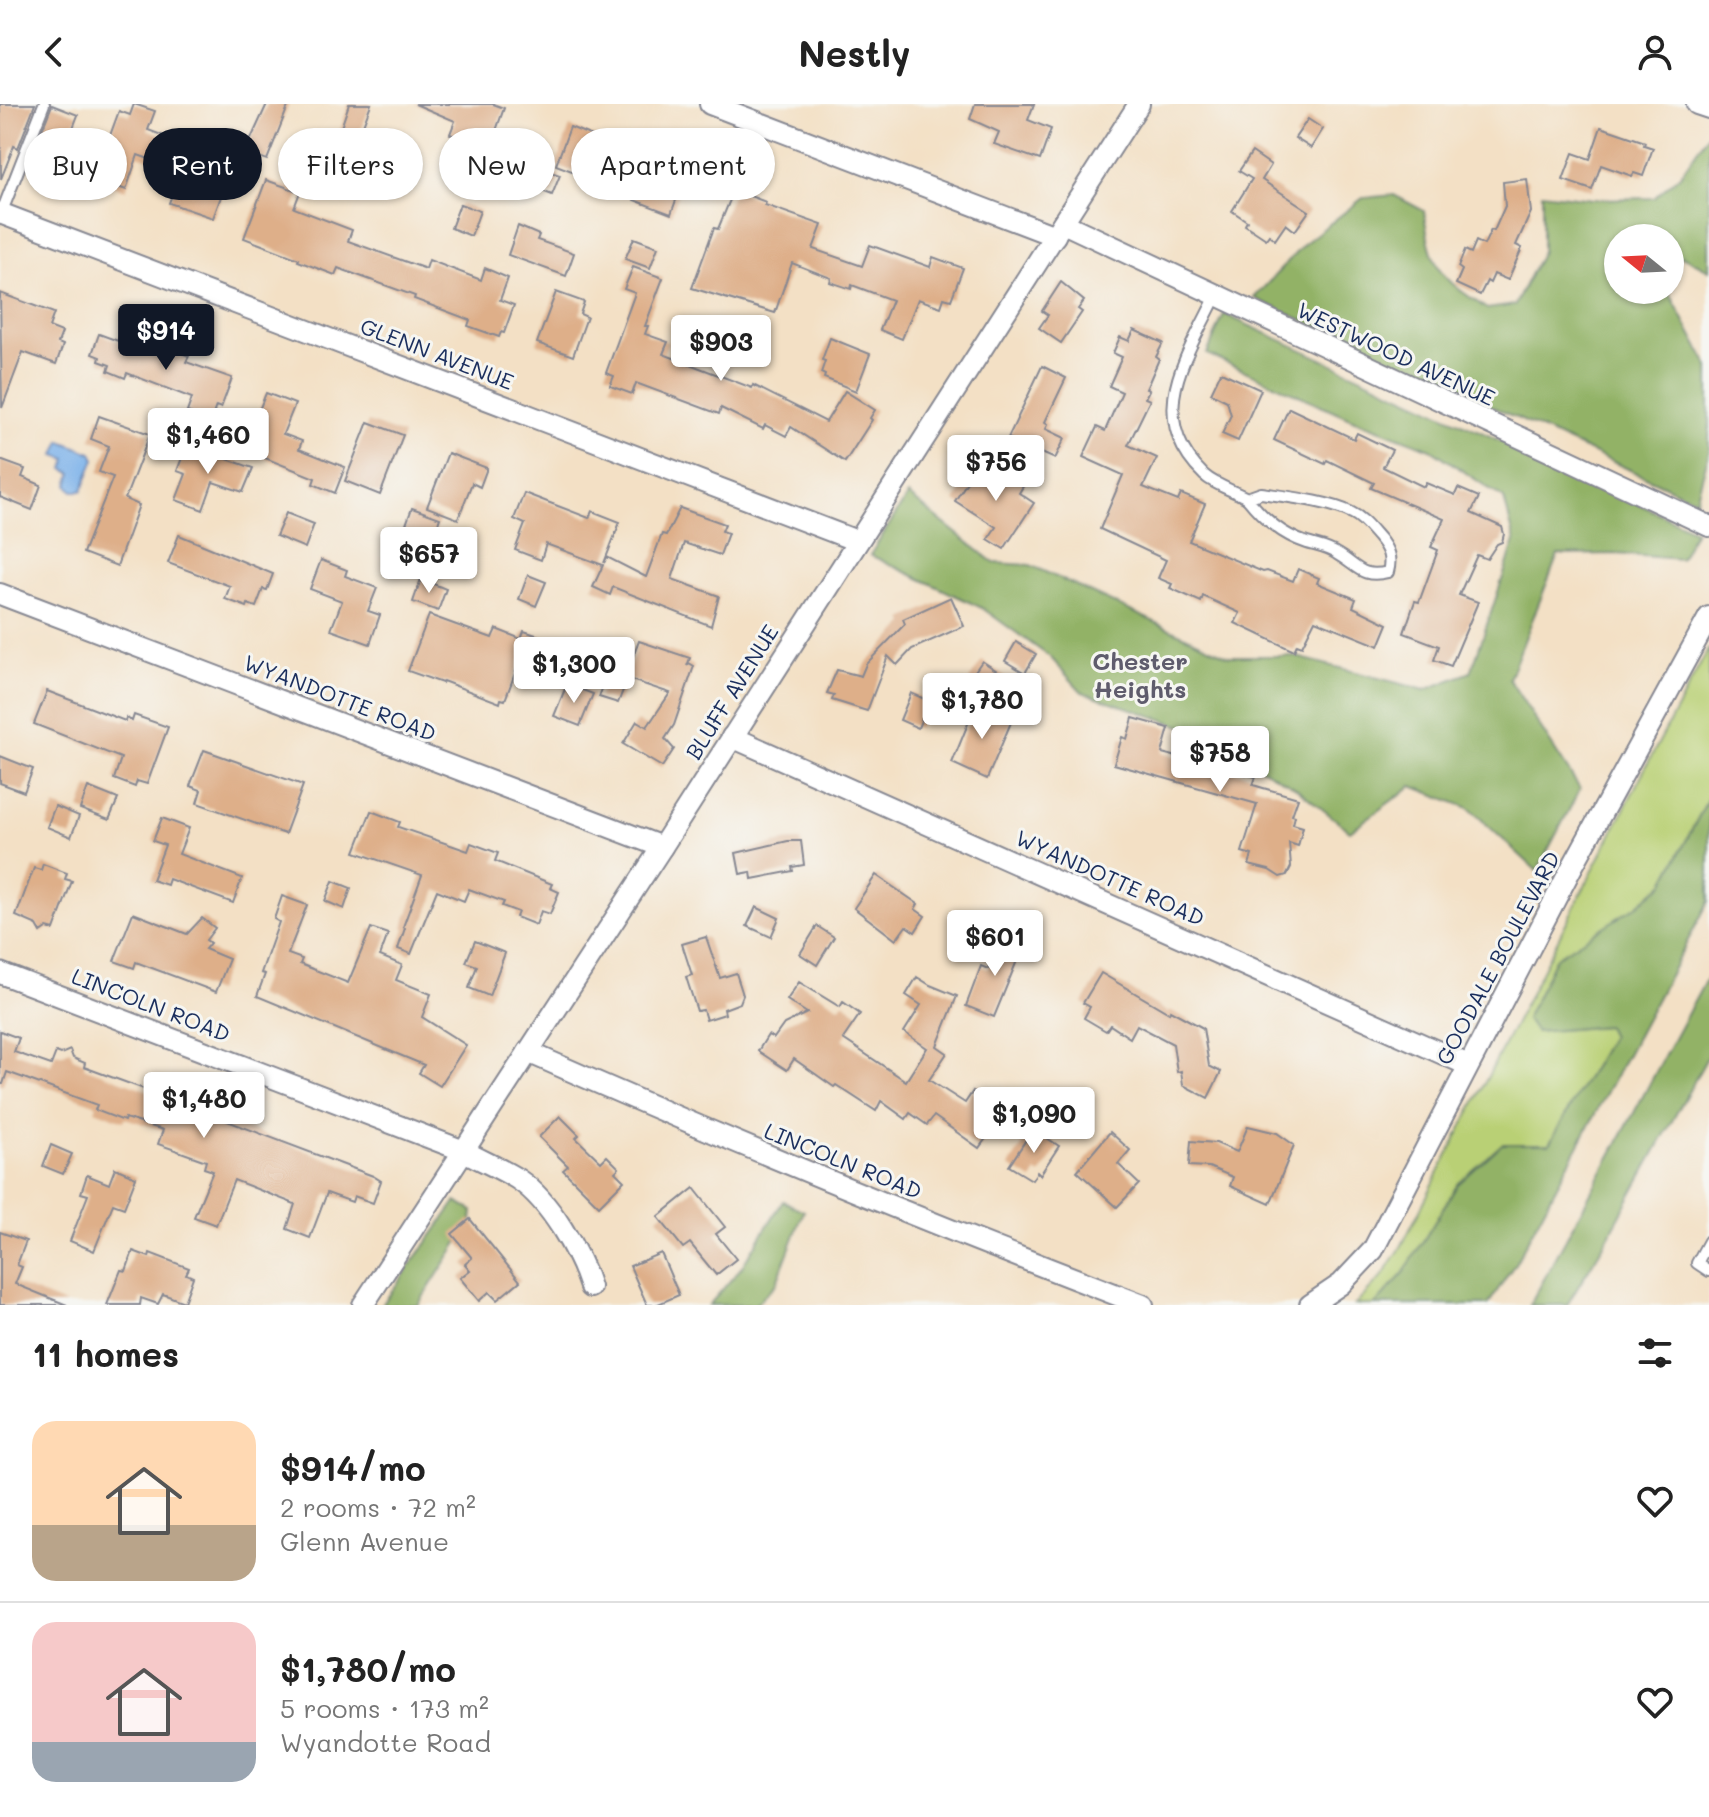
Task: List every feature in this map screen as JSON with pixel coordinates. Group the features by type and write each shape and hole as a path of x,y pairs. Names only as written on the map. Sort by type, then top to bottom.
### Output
{"street":[{"name":"WESTWOOD AVENUE","path":"710,104 1059,230 1216,296 1709,526"},
{"name":"BLUFF AVENUE","path":"363,1305 662,847 1139,104"},
{"path":"1697,104 1709,108"},
{"name":"GLENN AVENUE","path":"0,214 857,541"},
{"name":"WYANDOTTE ROAD","path":"0,594 662,847"},
{"name":"GOODALE BOULEVARD","path":"1310,1305 1341,1284 1373,1250 1468,1065 1709,617"},
{"name":"WYANDOTTE ROAD","path":"732,737 1468,1065"},
{"name":"LINCOLN ROAD","path":"0,973 464,1151 521,1181 569,1239 590,1287"},
{"name":"LINCOLN ROAD","path":"528,1052 730,1141 1143,1305"}],"lane":[{"path":"0,214 44,104"},
{"path":"1216,296 1181,369 1172,398 1175,426 1188,456 1206,477 1247,498 1271,525 1287,536 1338,554 1362,572 1376,575 1388,572 1391,562 1385,546 1370,527 1353,513 1261,493 1247,498"},
{"path":"1709,1241 1697,1263 1709,1271"}],"green space":[{"path":"1709,133 1709,270 1684,257 1684,224 1604,224 1604,304 1675,304 1709,367 1709,452 1696,500 1254,298 1305,243 1363,198 1394,195 1424,211 1430,247 1440,270 1448,279 1487,309 1515,305 1542,251 1542,193 1593,199 1654,198 1680,175"},
{"path":"1224,314 1695,530 1680,559 1616,554 1558,555 1509,679 1580,789 1537,871 1469,808 1412,786 1350,831 1296,788 1196,731 1082,692 1050,657 982,608 870,555 908,495 994,563 1030,565 1229,656 1293,656 1425,690 1471,672 1515,541 1504,499 1431,449 1352,419 1207,354"},
{"path":"1709,648 1709,797 1664,883 1638,905 1536,1032 1606,1026 1611,1036 1549,1144 1458,1184 1403,1274 1375,1305 1355,1305 1382,1277 1400,1249"},
{"path":"1709,797 1709,901 1516,1262 1488,1305 1375,1305 1403,1274 1458,1184 1502,1144 1549,1144 1611,1036 1606,1026 1536,1032 1526,1019 1556,957 1638,905 1664,883"},
{"path":"1709,974 1709,1054 1606,1241 1567,1305 1530,1305"},
{"path":"783,1201 804,1211 776,1284 755,1305 709,1305 741,1268"},
{"path":"456,1202 473,1211 472,1221 418,1305 382,1305"}],"water":[{"path":"61,441 92,453 95,459 82,491 73,491 68,485 72,473 64,469 67,459 55,455"}],"building":[{"path":"0,104 35,104 18,148 14,146 1,179"},
{"path":"134,104 155,111 149,128 143,128 143,157 138,155 127,187 127,128 113,128 119,111 130,115"},
{"path":"267,104 289,104 267,160 262,158 262,128 256,128"},
{"path":"349,104 371,104 362,128 341,128"},
{"path":"415,104 493,104 504,108 497,128 452,128 455,121"},
{"path":"975,104 1034,104 1028,120 1051,129 1040,160 994,144 999,132 970,119"},
{"path":"52,105 78,115 73,128 43,128"},
{"path":"1308,119 1323,129 1311,148 1295,138"},
{"path":"570,127 572,128 571,171 556,165"},
{"path":"1601,127 1645,142 1644,145 1653,148 1643,176 1634,173 1632,176 1601,165 1592,190 1563,180 1573,153 1590,159"},
{"path":"1252,152 1271,165 1262,180 1309,211 1295,231 1286,224 1275,240 1269,235 1266,239 1245,225 1247,221 1232,211 1252,179 1239,171"},
{"path":"1527,179 1531,212 1516,245 1522,248 1508,280 1494,274 1480,295 1456,284 1462,270 1458,267 1465,250 1471,253 1476,241 1484,245 1491,230 1494,231 1505,206 1503,182"},
{"path":"266,180 278,184 278,200 297,200 294,208 352,230 348,241 426,269 429,260 481,280 485,268 508,278 500,300 514,305 504,333 501,332 499,337 468,326 470,320 414,299 415,296 338,268 335,275 244,238 258,200 262,200"},
{"path":"170,200 220,200 213,218 169,203"},
{"path":"634,200 676,200 671,214"},
{"path":"730,200 761,200 766,202 765,205 822,225 813,249 862,266 870,245 930,267 933,257 963,268 951,300 944,298 941,307 918,299 902,339 880,330 892,300 852,285 851,289 830,282 831,278 792,263 775,313 692,288 714,228 718,229"},
{"path":"460,204 480,211 471,236 451,228"},
{"path":"518,226 539,235 537,240 574,253 566,276 508,255"},
{"path":"634,238 658,247 650,268 625,259"},
{"path":"633,267 663,278 645,326 648,326 645,334 668,342 663,354 752,388 753,385 826,422 845,391 875,410 845,462 791,427 786,436 765,425 763,429 721,408 719,414 636,383 632,394 610,386 614,376 606,373 635,293 624,289"},
{"path":"1061,282 1084,301 1078,309 1082,312 1061,343 1039,328 1048,315 1042,311"},
{"path":"556,292 584,302 580,314 587,317 573,356 537,343"},
{"path":"0,293 54,313 49,327 62,332 58,343 63,345 56,364 23,352 2,408"},
{"path":"1134,330 1163,343 1146,389 1149,390 1145,398 1150,400 1128,445 1157,458 1143,487 1178,501 1181,494 1205,504 1189,541 1293,581 1298,569 1319,578 1317,583 1356,599 1353,607 1388,624 1379,646 1315,620 1302,646 1297,644 1294,651 1235,623 1240,613 1203,596 1201,602 1170,588 1172,584 1158,578 1166,560 1100,529 1123,475 1083,457 1097,427 1105,431 1122,392 1109,386 1122,357 1113,353 1120,337 1129,341"},
{"path":"99,334 118,341 119,337 156,351 158,344 189,356 186,362 232,378 221,408 216,406 211,420 187,412 192,398 127,373 125,378 108,371 110,365 92,354"},
{"path":"830,338 870,354 856,391 824,378 825,375 821,373"},
{"path":"1042,366 1066,378 1045,422 1048,424 1046,429 1065,438 1055,459 1008,438"},
{"path":"1221,372 1261,390 1238,441 1222,434 1231,415 1227,401 1211,393"},
{"path":"266,393 295,404 283,434 302,441 299,449 345,467 335,493 313,484 315,478 243,449"},
{"path":"1289,408 1354,439 1357,433 1392,450 1383,467 1424,487 1426,483 1455,495 1458,488 1479,497 1471,513 1502,527 1502,542 1497,544 1487,559 1477,555 1459,595 1478,602 1451,666 1434,660 1439,646 1404,633 1438,550 1431,547 1444,519 1371,488 1374,483 1327,460 1325,464 1274,440"},
{"path":"99,416 150,434 125,499 139,505 117,566 83,553 113,477 99,472 109,446 91,439"},
{"path":"368,422 403,435 380,495 345,481"},
{"path":"187,445 253,468 243,492 213,482 203,510 176,500 186,474 177,471"},
{"path":"448,453 487,468 480,487 472,483 458,519 427,507"},
{"path":"0,460 25,469 22,477 41,485 32,510 0,497"},
{"path":"977,466 996,478 1002,468 1025,483 1019,493 1034,503 1004,549 988,539 996,527 955,501"},
{"path":"524,493 589,518 592,511 620,522 604,563 607,557 646,577 662,534 666,535 680,508 725,524 722,531 728,533 720,555 684,543 672,579 719,596 711,626 613,587 610,595 593,587 603,565 546,544 541,560 515,550 525,524 514,519"},
{"path":"412,508 440,518 431,543 403,533"},
{"path":"286,513 314,524 305,548 276,536"},
{"path":"179,535 273,574 256,607 225,599 230,586 168,563"},
{"path":"321,560 347,570 345,576 377,588 368,611 380,615 370,644 331,630 342,601 310,589"},
{"path":"528,575 546,582 536,606 519,599"},
{"path":"421,579 446,589 438,611 413,602"},
{"path":"951,597 964,626 912,649 897,665 888,656 867,711 832,700 834,695 827,693 837,670 861,676 866,664 905,624 903,619"},
{"path":"429,615 492,638 496,629 521,639 524,631 566,645 557,673 520,660 505,700 501,699 500,703 408,671"},
{"path":"639,641 690,658 687,666 689,663 694,666 674,725 665,739 674,749 662,767 623,744 637,721 647,727 670,693 625,678"},
{"path":"1016,642 1036,654 1025,673 1005,661"},
{"path":"982,661 1005,676 992,695 969,680"},
{"path":"606,678 625,685 618,703 599,697"},
{"path":"567,684 593,694 580,726 554,716"},
{"path":"47,691 125,721 126,718 132,721 134,715 168,727 147,784 137,781 135,787 114,779 121,758 34,724"},
{"path":"911,693 929,701 918,728 900,720"},
{"path":"976,704 1012,720 987,779 952,763"},
{"path":"1133,718 1169,728 1162,753 1256,777 1253,785 1298,798 1292,815 1295,816 1293,824 1303,827 1298,846 1289,843 1291,867 1287,875 1280,877 1269,870 1249,865 1252,855 1242,852 1257,804 1114,764 1122,737 1127,739"},
{"path":"204,750 303,785 285,834 197,803 201,790 190,786"},
{"path":"0,756 33,769 24,792 0,783"},
{"path":"88,787 118,799 109,820 80,809"},
{"path":"55,806 79,816 71,837 47,827"},
{"path":"371,811 400,822 398,827 468,851 471,843 498,853 495,861 552,884 550,888 559,892 550,914 541,911 536,925 516,917 518,912 502,906 504,902 469,889 464,901 437,890 411,954 398,949 422,875 355,852"},
{"path":"162,818 189,828 179,854 242,878 233,903 169,879 167,885 152,880 165,845 153,841"},
{"path":"801,841 804,865 792,867 793,871 752,879 751,872 740,874 736,853"},
{"path":"43,864 67,873 65,879 72,881 54,930 47,928 41,932 37,925 16,916 34,868 41,870"},
{"path":"876,875 918,904 915,909 925,916 915,932 906,926 896,940 854,908"},
{"path":"333,881 351,888 344,909 325,901"},
{"path":"282,896 307,905 288,954 302,959 300,964 348,983 371,928 388,934 380,956 402,965 396,980 431,994 422,1017 466,1045 440,1086 419,1073 424,1065 257,996 265,974 261,973 279,922 274,919"},
{"path":"756,907 779,918 771,937 747,926"},
{"path":"133,913 187,934 202,918 215,928 206,940 210,943 205,949 229,959 216,992 136,962 134,968 114,961"},
{"path":"817,926 834,937 817,965 800,954"},
{"path":"706,937 720,978 736,973 743,995 740,1003 724,1009 725,1014 706,1020 703,1010 697,1011 686,977 692,975 682,944"},
{"path":"1000,937 1023,946 994,1017 966,1006 981,966 988,969"},
{"path":"475,941 505,953 489,996 469,988 477,966 466,962"},
{"path":"1101,973 1169,1013 1170,1010 1203,1028 1209,1066 1221,1072 1208,1098 1183,1085 1181,1071 1177,1072 1173,1044 1137,1025 1130,1038 1110,1025 1106,1031 1084,1018 1090,1007 1083,1003"},
{"path":"917,977 957,996 937,1046 947,1053 929,1080 965,1103 973,1091 993,1105 978,1126 989,1134 979,1148 934,1116 927,1125 910,1113 906,1119 881,1101 876,1111 794,1059 787,1070 758,1051 768,1035 774,1038 784,1024 807,1013 787,1000 799,982 840,1007 843,1002 860,1014 843,1039 906,1081 927,1048 904,1032 921,1005 906,995"},
{"path":"0,1031 19,1038 14,1052 51,1065 56,1052 61,1054 70,1050 73,1058 85,1063 84,1067 192,1103 190,1107 373,1176 381,1181 373,1203 354,1196 352,1202 327,1193 310,1238 287,1229 295,1204 234,1180 216,1225 194,1217 213,1171 204,1168 206,1161 158,1144 163,1130 125,1118 124,1121 95,1110 97,1105 7,1072 3,1084 0,1084"},
{"path":"560,1116 579,1135 576,1138 601,1162 607,1156 619,1168 615,1172 624,1181 599,1206 563,1170 568,1166 539,1137"},
{"path":"1248,1126 1277,1133 1294,1145 1270,1204 1230,1186 1233,1177 1209,1167 1189,1166 1191,1141 1216,1143 1237,1152"},
{"path":"1033,1129 1059,1146 1040,1175 1037,1172 1032,1180 1009,1166"},
{"path":"1110,1132 1130,1150 1118,1164 1139,1184 1117,1207 1077,1171"},
{"path":"51,1145 72,1154 63,1174 43,1166"},
{"path":"115,1168 136,1177 124,1208 113,1204 94,1251 70,1241 88,1195 81,1193 87,1175 109,1184"},
{"path":"694,1188 725,1227 716,1234 736,1259 716,1275 690,1243 683,1248 658,1217"},
{"path":"470,1219 520,1281 497,1300 489,1292 479,1301 460,1278 470,1270 465,1264 472,1258 452,1234"},
{"path":"0,1232 26,1241 17,1265 22,1267 15,1284 67,1305 0,1305"},
{"path":"133,1251 149,1257 150,1253 189,1268 186,1274 193,1277 184,1302 163,1294 158,1304 141,1298 140,1305 107,1305 121,1270 126,1271"},
{"path":"661,1253 679,1295 656,1305 647,1305 630,1266"}],"district":[{"name":"Chester Heights","path":"1140,676"}]}
